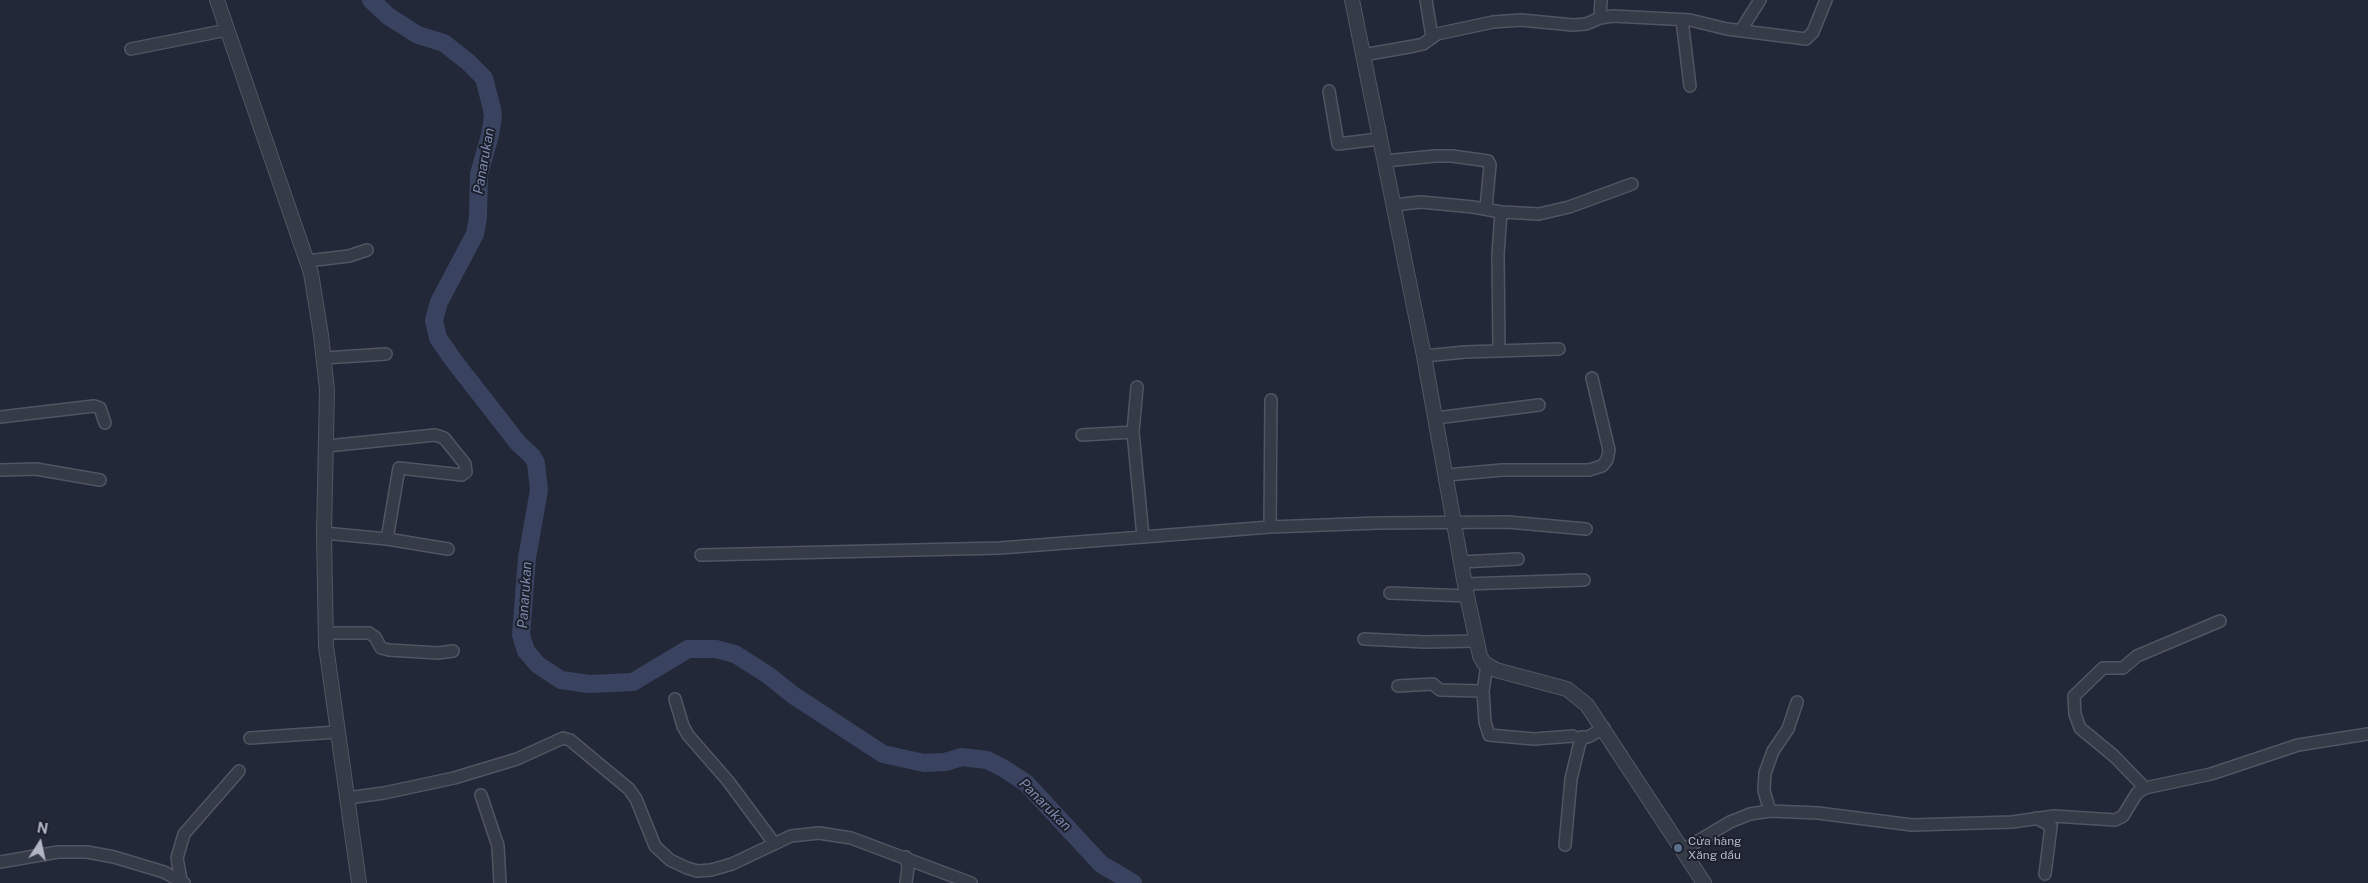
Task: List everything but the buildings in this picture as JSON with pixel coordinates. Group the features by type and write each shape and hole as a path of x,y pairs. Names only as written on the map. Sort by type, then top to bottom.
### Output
{"street":[{"path":"216,0 311,273 327,390 324,533 325,633 359,883"},
{"path":"1352,0 1447,475 1475,641 1481,659 1487,665 1501,672 1567,689 1588,705 1704,883"},
{"path":"1426,0 1432,37"},
{"path":"1600,18 1601,0"},
{"path":"1741,30 1760,0"},
{"path":"1363,55 1423,44 1432,37 1450,30 1506,20 1573,25 1586,24 1600,18 1613,16 1702,22 1728,29 1806,39 1813,32 1826,0"},
{"path":"1682,20 1690,86"},
{"path":"131,49 227,30"},
{"path":"1328,91 1338,144 1379,138"},
{"path":"1385,161 1435,156 1488,162 1490,165 1486,208"},
{"path":"1394,205 1422,202 1525,214 1548,212 1569,207 1632,184"},
{"path":"1499,351 1498,254 1502,212"},
{"path":"307,261 349,256 367,250"},
{"path":"1424,356 1499,351 1559,350"},
{"path":"324,358 386,354"},
{"path":"1447,475 1502,470 1583,470 1602,466 1607,460 1609,450 1592,378"},
{"path":"1137,386 1132,432 1143,537"},
{"path":"1270,527 1271,400"},
{"path":"1436,418 1539,405"},
{"path":"0,417 94,406 100,408 105,423"},
{"path":"1082,435 1132,432"},
{"path":"327,446 435,435 444,438 465,464 466,472 462,475 399,468 388,539"},
{"path":"0,470 36,469 100,480"},
{"path":"701,555 1000,548 1270,527 1508,522 1586,529"},
{"path":"324,533 388,539 448,549"},
{"path":"1461,562 1518,559"},
{"path":"1390,593 1466,590 1584,580"},
{"path":"2145,788 2114,756 2081,729 2076,714 2074,696 2103,668 2123,668 2137,656 2220,621"},
{"path":"325,633 369,633 375,637 381,648 389,650 438,653 453,651"},
{"path":"1364,639 1425,642 1475,641"},
{"path":"1487,665 1483,691 1485,722 1489,735 1534,739 1573,736"},
{"path":"1398,686 1433,684 1440,690 1483,691"},
{"path":"675,699 688,735 728,781 774,843"},
{"path":"1770,811 1764,791 1765,773 1774,751 1788,730 1797,702"},
{"path":"1565,845 1571,779 1582,737 1588,737 1604,728"},
{"path":"250,738 337,732"},
{"path":"1683,850 1730,822 1750,814 1770,811 1818,813 1912,825 2012,822 2062,816 2116,820 2123,816 2137,793 2145,788 2211,774 2298,745 2368,734"},
{"path":"346,798 384,794 454,778 517,759 563,738 569,739 629,789 636,799 656,846 670,860 680,865 697,871 711,870 732,864 774,843 800,834 829,834 851,838 906,857 971,883"},
{"path":"183,882 177,858 184,834 240,771"},
{"path":"481,795 495,831 500,860 500,883"},
{"path":"2034,818 2051,826 2045,874"},
{"path":"0,862 51,853 87,852 114,857 164,872 183,882"},
{"path":"906,857 908,868 906,883"}],"waterway":[{"name":"Panarukan","path":"371,0 388,16 418,35 444,43 468,62 484,78 492,109 493,117 490,135 479,174 478,217 475,234 439,302 434,320 438,338 454,361 536,463 539,490 527,558 521,635 526,651 538,665 561,680 589,684 633,682 688,649 716,649 735,654 768,675 793,695 883,754 924,763 945,762 962,757 987,760 1003,768 1026,783 1101,864 1133,883"}],"place":[{"name":"Cửa hàng Xăng dầu","path":"1678,848"}]}
